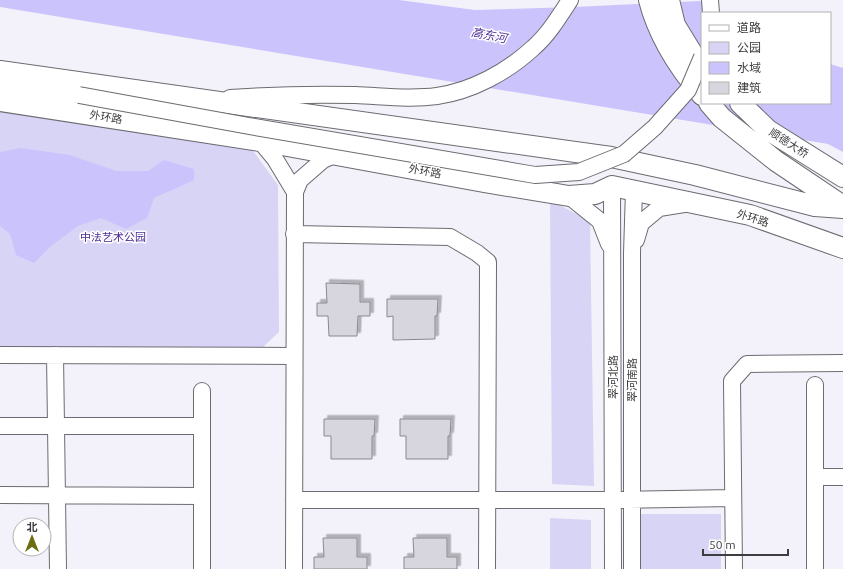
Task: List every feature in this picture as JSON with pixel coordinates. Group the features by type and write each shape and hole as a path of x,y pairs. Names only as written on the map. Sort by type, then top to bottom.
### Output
{"main road":[{"path":"649,0 653,14 672,53 701,94"},
{"path":"669,0 675,25 701,65"},
{"path":"0,71 611,157 695,175 816,206 843,207"},
{"name":"外环路","path":"0,101 260,141 569,196 595,194 612,186 750,216 843,248"},
{"path":"710,104 722,118 776,162 843,207"},
{"name":"顺德大桥","path":"741,104 768,130 843,177"},
{"path":"611,157 612,186"},
{"path":"634,190 635,162"}],"street":[{"path":"203,99 275,95 356,95 408,98 436,96 463,90 502,71 533,48 556,22 570,0"},
{"path":"710,0 711,12"},
{"path":"0,87 79,95 535,175 579,172 624,154 656,127 688,90 701,59"},
{"path":"260,141 275,159 295,192"},
{"path":"294,569 295,192 300,180 305,175 323,160 334,155"},
{"name":"翠河北路","path":"612,186 613,569"},
{"name":"翠河南路","path":"632,569 632,253 634,190"},
{"path":"569,196 600,221 613,252"},
{"path":"632,253 642,223 659,208 690,202"},
{"path":"294,234 450,237 477,253 488,262 487,569"},
{"path":"0,355 294,356"},
{"path":"55,355 58,569"},
{"path":"734,569 732,382 746,364 843,363"},
{"path":"815,385 815,569"},
{"path":"202,390 202,569"},
{"path":"0,426 202,426"},
{"path":"815,477 843,477"},
{"path":"0,495 202,496"},
{"path":"294,500 612,500 734,498"}],"green space":[{"name":"中法艺术公园","path":"0,109 249,145 278,185 279,332 263,347 0,347"},
{"path":"550,200 590,221 594,486 552,484"},
{"path":"641,514 721,514 721,569 641,569"},
{"path":"550,518 591,520 591,569 550,569"}],"water":[{"name":"高东河","path":"0,0 399,0 475,10 699,1 717,6 719,12 701,12 701,104 831,104 831,64 843,68 843,152 828,144 0,7"},
{"path":"20,148 70,155 116,171 148,171 164,160 194,169 194,180 154,198 147,218 126,229 101,218 78,226 51,246 34,263 16,255 10,234 0,226 0,152"}],"building":[{"path":"326,283 360,284 360,302 370,302 370,316 358,316 357,336 329,336 328,316 317,316 317,303 327,303"},
{"path":"387,299 438,299 437,316 435,316 435,339 393,340 393,316 387,317"},
{"path":"324,419 375,419 374,436 372,436 372,459 331,459 331,436 324,436"},
{"path":"400,419 451,419 450,436 448,436 448,459 406,459 406,436 400,436"},
{"path":"323,538 357,538 357,557 367,557 367,569 314,569 314,557 324,557"},
{"path":"413,538 447,538 447,557 457,557 457,569 404,569 404,557 414,557"}]}
